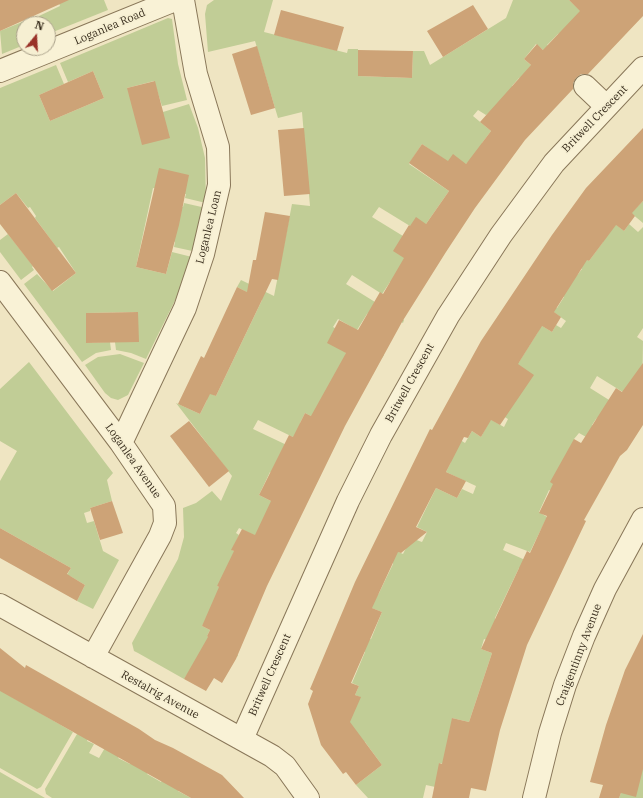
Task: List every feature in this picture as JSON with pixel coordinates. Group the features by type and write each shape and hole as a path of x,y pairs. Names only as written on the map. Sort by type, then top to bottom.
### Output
{"street":[{"name":"Loganlea Road","path":"0,71 175,0"},
{"name":"Loganlea Loan","path":"121,443 185,308 203,254 219,185 218,147 196,74 183,0"},
{"name":"Britwell Crescent","path":"242,739 348,501 402,396 448,316 501,235 554,162 643,68"},
{"path":"585,86 606,106"},
{"name":"Loganlea Avenue","path":"0,282 121,443 164,506 165,523 160,536 94,657"},
{"name":"Craigentinny Avenue","path":"534,798 550,733 565,685 581,643 605,589 643,519"},
{"name":"Restalrig Avenue","path":"0,606 281,761 308,798"}],"green space":[{"path":"58,0 104,0 108,10 56,31 56,16 39,16 60,6"},
{"path":"214,0 273,0 264,32 347,53 348,49 358,49 358,76 412,78 413,51 424,51 430,65 506,18 513,0 569,0 592,22 558,34 547,45 559,56 549,55 536,44 524,59 541,74 519,78 512,86 525,96 486,115 478,110 473,116 491,131 482,143 484,146 466,164 448,162 422,144 409,164 449,191 426,224 410,226 379,207 372,217 403,236 405,258 392,283 390,282 382,294 352,275 346,284 404,320 403,323 378,308 367,314 357,330 338,319 333,327 384,355 382,358 333,332 346,353 340,431 305,413 300,423 299,440 258,420 253,429 312,457 285,479 270,472 259,495 287,509 258,537 239,528 236,533 239,535 232,550 245,557 217,586 227,591 202,626 210,630 207,636 238,655 237,657 211,642 184,679 134,651 132,643 178,559 184,537 183,508 196,503 212,491 221,501 232,476 176,403 200,414 207,400 191,384 216,396 262,300 237,287 241,280 274,296 292,204 310,206 302,112 278,118 255,41 208,52 205,14 207,5"},
{"path":"168,18 172,19 178,64 187,100 162,106 154,81 127,88 163,112 189,104 198,128 205,158 206,203 185,198 186,194 153,188 136,267 166,274 172,252 196,258 146,359 131,353 116,350 115,342 138,312 86,313 86,343 110,342 111,350 96,353 82,362 24,284 37,274 53,291 76,273 59,247 57,248 35,218 36,216 30,207 28,208 16,193 0,205 0,88 56,65 64,84 39,95 50,121 104,98 93,71 68,82 60,63"},
{"path":"16,24 16,48 2,54 0,31"},
{"path":"643,201 643,223 631,213"},
{"path":"184,203 206,208 197,252 174,247 175,242 173,241 181,207 183,207"},
{"path":"614,223 624,231 629,224 638,232 643,227 643,328 637,337 643,341 642,404 597,376 590,388 617,405 596,419 592,425 601,430 604,447 579,433 574,439 579,499 576,505 549,490 539,512 547,517 530,552 506,543 503,550 545,569 534,575 519,568 495,618 495,643 484,639 481,649 492,653 469,722 452,718 453,766 439,763 440,788 426,785 423,798 368,798 356,785 382,765 365,742 339,738 360,697 355,695 359,686 352,683 365,652 345,643 371,639 382,612 369,607 379,593 393,564 392,549 403,554 411,538 422,542 427,532 417,527 436,488 457,498 462,489 473,494 476,486 446,472 451,462 442,458 454,436 465,443 472,431 481,437 488,424 481,414 504,427 508,419 486,406 509,358 519,362 538,332 539,324 552,332 556,325 561,328 566,321 544,305 557,308 564,297 554,290 578,274 582,269 560,253 578,254 589,261 603,242 592,234"},
{"path":"8,234 33,266 32,267 34,270 21,280 0,252 0,240"},
{"path":"120,354 144,363 128,395 118,400 111,398 105,393 85,365 98,357"},
{"path":"29,362 113,473 107,480 112,501 90,508 90,511 84,513 87,523 94,521 103,551 119,560 93,609 77,601 85,585 70,576 58,590 71,568 0,528 0,481 17,451 0,441 0,389"},
{"path":"0,690 73,732 41,787 37,789 0,768"},
{"path":"80,732 89,737 87,741 94,744 89,753 99,758 106,746 120,755 118,758 130,764 132,761 149,771 147,774 161,782 163,779 179,788 178,791 191,798 52,798 46,794 45,789 77,734"},
{"path":"643,753 643,798 619,798 621,793"},
{"path":"0,772 45,798 0,798"}],"building":[{"path":"0,0 69,0 33,16 16,16 16,24 0,31"},
{"path":"569,0 643,0 643,16 588,74 581,74 576,78 573,83 573,89 525,140 475,208 446,252 402,322 345,426 267,586 236,659 222,683 214,678 206,691 184,679 208,637 207,636 210,630 202,626 219,587 217,586 234,551 231,550 242,529 255,535 271,501 259,495 289,435 293,437 305,413 311,416 346,353 327,343 339,320 358,330 380,292 383,294 404,258 393,251 409,225 410,226 416,217 426,224 449,191 409,163 422,144 448,161 453,154 466,164 491,131 480,122 531,65 524,59 537,44 543,50 580,11"},
{"path":"473,5 488,29 443,57 427,31"},
{"path":"281,10 344,27 337,51 274,35"},
{"path":"257,46 275,108 251,115 232,54"},
{"path":"358,50 413,51 412,78 358,76"},
{"path":"93,71 104,98 50,121 39,95"},
{"path":"155,81 170,138 142,145 127,88"},
{"path":"304,128 310,194 284,196 278,130"},
{"path":"643,128 643,201 632,213 635,216 624,231 616,225 589,261 587,260 554,312 561,317 552,332 542,326 518,364 534,375 500,425 491,420 481,437 472,431 468,438 464,437 446,472 466,481 457,498 436,488 416,527 427,532 401,553 398,552 372,608 382,612 351,683 359,686 355,695 361,697 350,722 382,765 356,785 346,772 343,774 321,745 308,704 313,691 310,689 355,582 430,429 432,430 481,341 552,235 586,188"},
{"path":"159,168 189,175 179,225 166,274 136,267"},
{"path":"16,193 76,273 52,291 0,224 0,205"},
{"path":"265,212 290,216 278,280 272,279 216,396 210,394 200,414 178,404 201,356 204,358 237,287 247,292 253,260 256,260"},
{"path":"138,312 139,342 86,343 86,313"},
{"path":"643,363 643,425 627,450 620,456 584,520 586,521 527,645 500,730 486,791 471,788 469,798 432,798 439,763 442,764 452,718 469,722 492,653 481,649 527,551 530,553 547,516 539,513 553,484 550,482 574,439 581,443 616,388 622,392"},
{"path":"189,421 229,471 209,487 170,436"},
{"path":"112,501 123,533 100,540 90,508"},
{"path":"0,528 71,568 67,574 85,585 77,601 0,558"},
{"path":"643,634 643,769 636,797 621,793 619,798 599,798 603,785 590,782 606,725 625,670"},
{"path":"0,648 25,668 26,665 139,729 155,740 173,748 222,775 244,798 191,798 0,691"}]}
